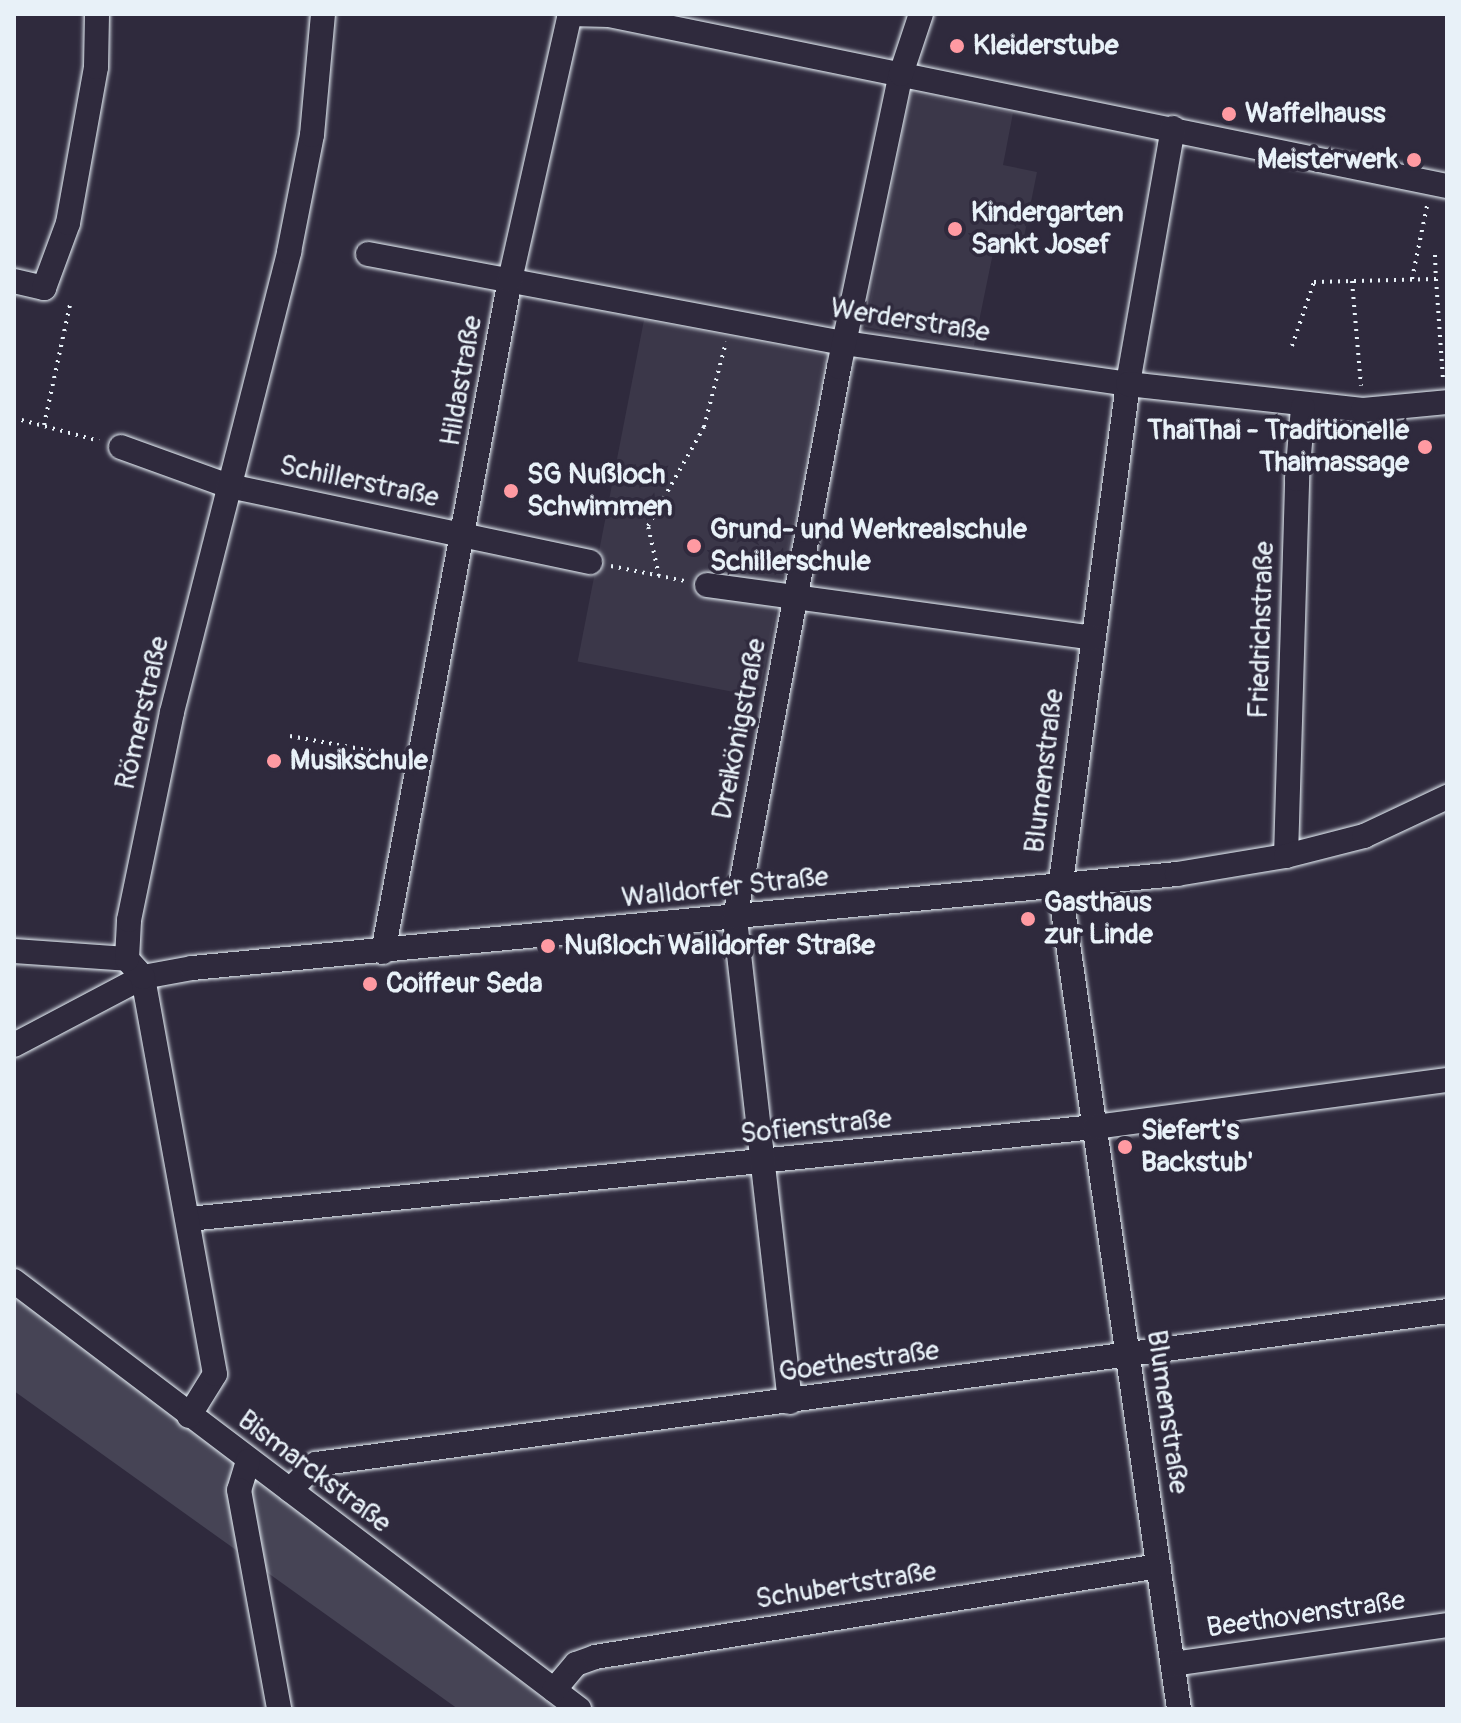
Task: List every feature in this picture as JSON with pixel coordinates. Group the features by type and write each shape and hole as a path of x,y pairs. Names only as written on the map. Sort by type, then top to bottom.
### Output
{"street":[{"path":"14,281 44,288 68,223 96,67 97,14"},
{"name":"Römerstraße","path":"189,1416 215,1374 189,1219 135,968 129,920 172,712 289,252 312,135 323,14"},
{"path":"570,14 609,15 1173,128 1439,185"},
{"name":"Hildastraße","path":"383,952 465,535 510,280 570,14"},
{"name":"Dreikönigstraße","path":"790,1402 735,917 845,343 901,74 921,14"},
{"name":"Blumenstraße","path":"1173,128 1128,384 1060,889 1179,1709"},
{"name":"Werderstraße","path":"368,254 845,343 1128,384 1303,407 1363,410 1446,402"},
{"name":"Friedrichstraße","path":"1286,856 1296,494 1303,407"},
{"name":"Schillerstraße","path":"121,447 229,486 590,562"},
{"path":"707,585 1092,638"},
{"name":"Walldorfer Straße","path":"14,1045 135,968 383,952 1060,889 1286,856 1364,836 1447,797"},
{"path":"14,951 135,968"},
{"name":"Sofienstraße","path":"189,1219 1095,1127 1447,1080"},
{"name":"Bismarckstraße","path":"14,1281 579,1709"},
{"name":"Goethestraße","path":"290,1490 316,1464 1447,1311"},
{"path":"248,1461 239,1490 279,1709"},
{"name":"Schubertstraße","path":"554,1690 576,1664 595,1657 1159,1566"},
{"name":"Beethovenstraße","path":"1173,1664 1447,1625"}],"path":[{"path":"1412,279 1439,185"},
{"path":"1435,255 1446,402"},
{"path":"1292,346 1314,282 1436,279"},
{"path":"1352,281 1363,410"},
{"path":"44,425 70,305"},
{"path":"659,576 648,526 704,427 728,336"},
{"path":"14,418 121,447"},
{"path":"622,569 707,585"},
{"path":"290,736 421,761"}],"shaded area":[{"name":"Kindergarten Sankt Josef","path":"910,93 1013,113 1003,165 1037,172 1021,252 994,248 974,346 865,327"},
{"name":"Grund- und Werkrealschule Schillerschule","path":"644,320 826,355 759,697 578,662"},
{"path":"14,1296 557,1709 458,1709 14,1391"}],"place":[{"name":"Kleiderstube","path":"957,46"},
{"name":"Waffelhauss","path":"1229,114"},
{"name":"Meisterwerk","path":"1414,160"},
{"name":"Kindergarten Sankt Josef","path":"955,229"},
{"name":"ThaiThai - Traditionelle Thaimassage","path":"1425,447"},
{"name":"SG Nußloch Schwimmen","path":"511,491"},
{"name":"Grund- und Werkrealschule Schillerschule","path":"694,546"},
{"name":"Musikschule","path":"274,761"},
{"name":"Gasthaus zur Linde","path":"1028,919"},
{"name":"Nußloch Walldorfer Straße","path":"548,946"},
{"name":"Coiffeur Seda","path":"370,984"},
{"name":"Siefert's Backstub'","path":"1125,1147"}]}
